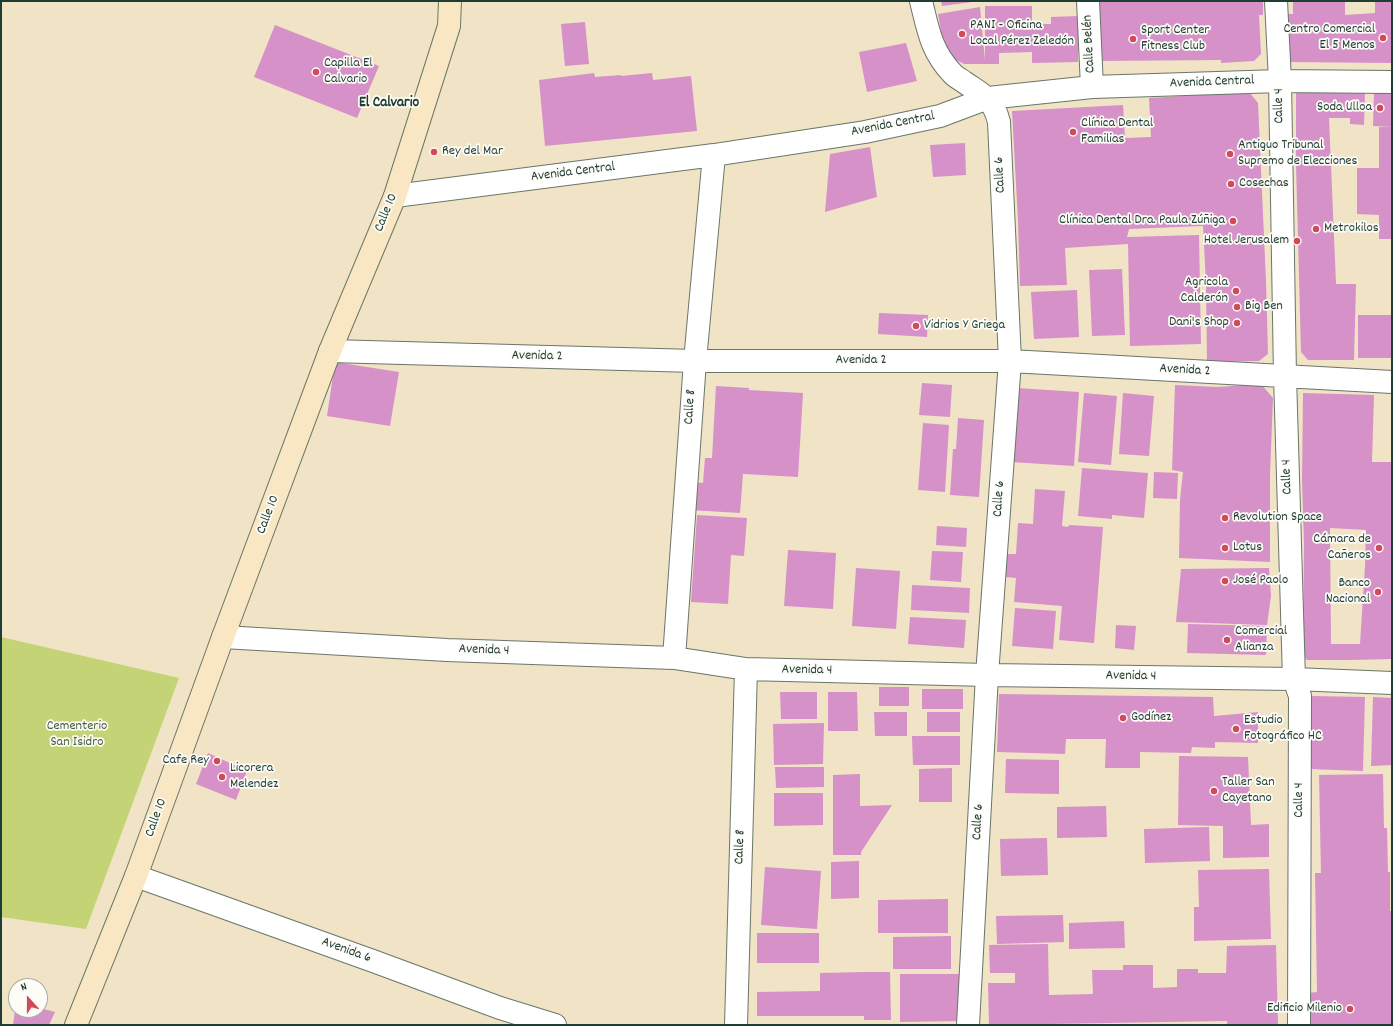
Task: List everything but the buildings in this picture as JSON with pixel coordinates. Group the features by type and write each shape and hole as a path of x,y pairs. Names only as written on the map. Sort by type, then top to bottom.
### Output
{"street":[{"name":"Calle 10","path":"76,1025 136,876 223,637 330,351 395,196 449,26 450,1"},
{"name":"Calle 6","path":"921,1 928,33 934,49 952,74 988,98 996,109 999,122 1010,361 987,675 968,1025"},
{"name":"Calle Belén","path":"1088,1 1092,88"},
{"name":"Calle 4","path":"1276,1 1280,81 1285,376 1294,680 1300,696 1299,1025"},
{"name":"Avenida Central","path":"395,196 714,156 865,132 940,116 988,98 1092,88 1280,81 1392,82"},
{"name":"Calle 8","path":"674,658 695,361 714,156"},
{"name":"Avenida 2","path":"330,351 695,361 1010,361 1392,382"},
{"name":"Avenida 4","path":"223,637 447,650 674,658 746,669 1392,683"},
{"name":"Calle 8","path":"736,1025 746,669"},
{"name":"Avenida 6","path":"136,876 373,961 499,1016 555,1025"}],"green space":[{"name":"Cementerio San Isidro","path":"1,637 179,678 86,929 1,917"}],"place":[{"name":"PANI - Oficina Local Pérez Zeledón","path":"962,34"},
{"name":"Centro Comercial El 5 Menos","path":"1383,38"},
{"name":"Sport Center Fitness Club","path":"1133,39"},
{"name":"Capilla El Calvario","path":"316,72"},
{"name":"Soda Ulloa","path":"1380,108"},
{"name":"Clínica Dental Familias","path":"1073,132"},
{"name":"Rey del Mar","path":"434,152"},
{"name":"Antiguo Tribunal Supremo de Elecciones","path":"1230,154"},
{"name":"Cosechas","path":"1231,184"},
{"name":"Clínica Dental Dra. Paula Zúñiga","path":"1233,221"},
{"name":"Metrokilos","path":"1316,229"},
{"name":"Hotel Jerusalem","path":"1297,241"},
{"name":"Agricola Calderón","path":"1236,291"},
{"name":"Big Ben","path":"1237,307"},
{"name":"Dani's Shop","path":"1237,323"},
{"name":"Vidrios Y Griega","path":"916,326"},
{"name":"Revolution Space","path":"1225,518"},
{"name":"Lotus","path":"1225,548"},
{"name":"Cámara de Cañeros","path":"1379,548"},
{"name":"José Paolo","path":"1225,581"},
{"name":"Banco Nacional","path":"1378,592"},
{"name":"Comercial Alianza","path":"1227,640"},
{"name":"Godínez","path":"1123,718"},
{"name":"Estudio Fotográfico HC","path":"1236,729"},
{"name":"Cafe Rey","path":"217,761"},
{"name":"Licorera Melendez","path":"222,777"},
{"name":"Taller San Cayetano","path":"1214,791"},
{"name":"Edificio Milenio","path":"1350,1009"}],"district":[{"name":"El Calvario","path":"389,104"}]}
